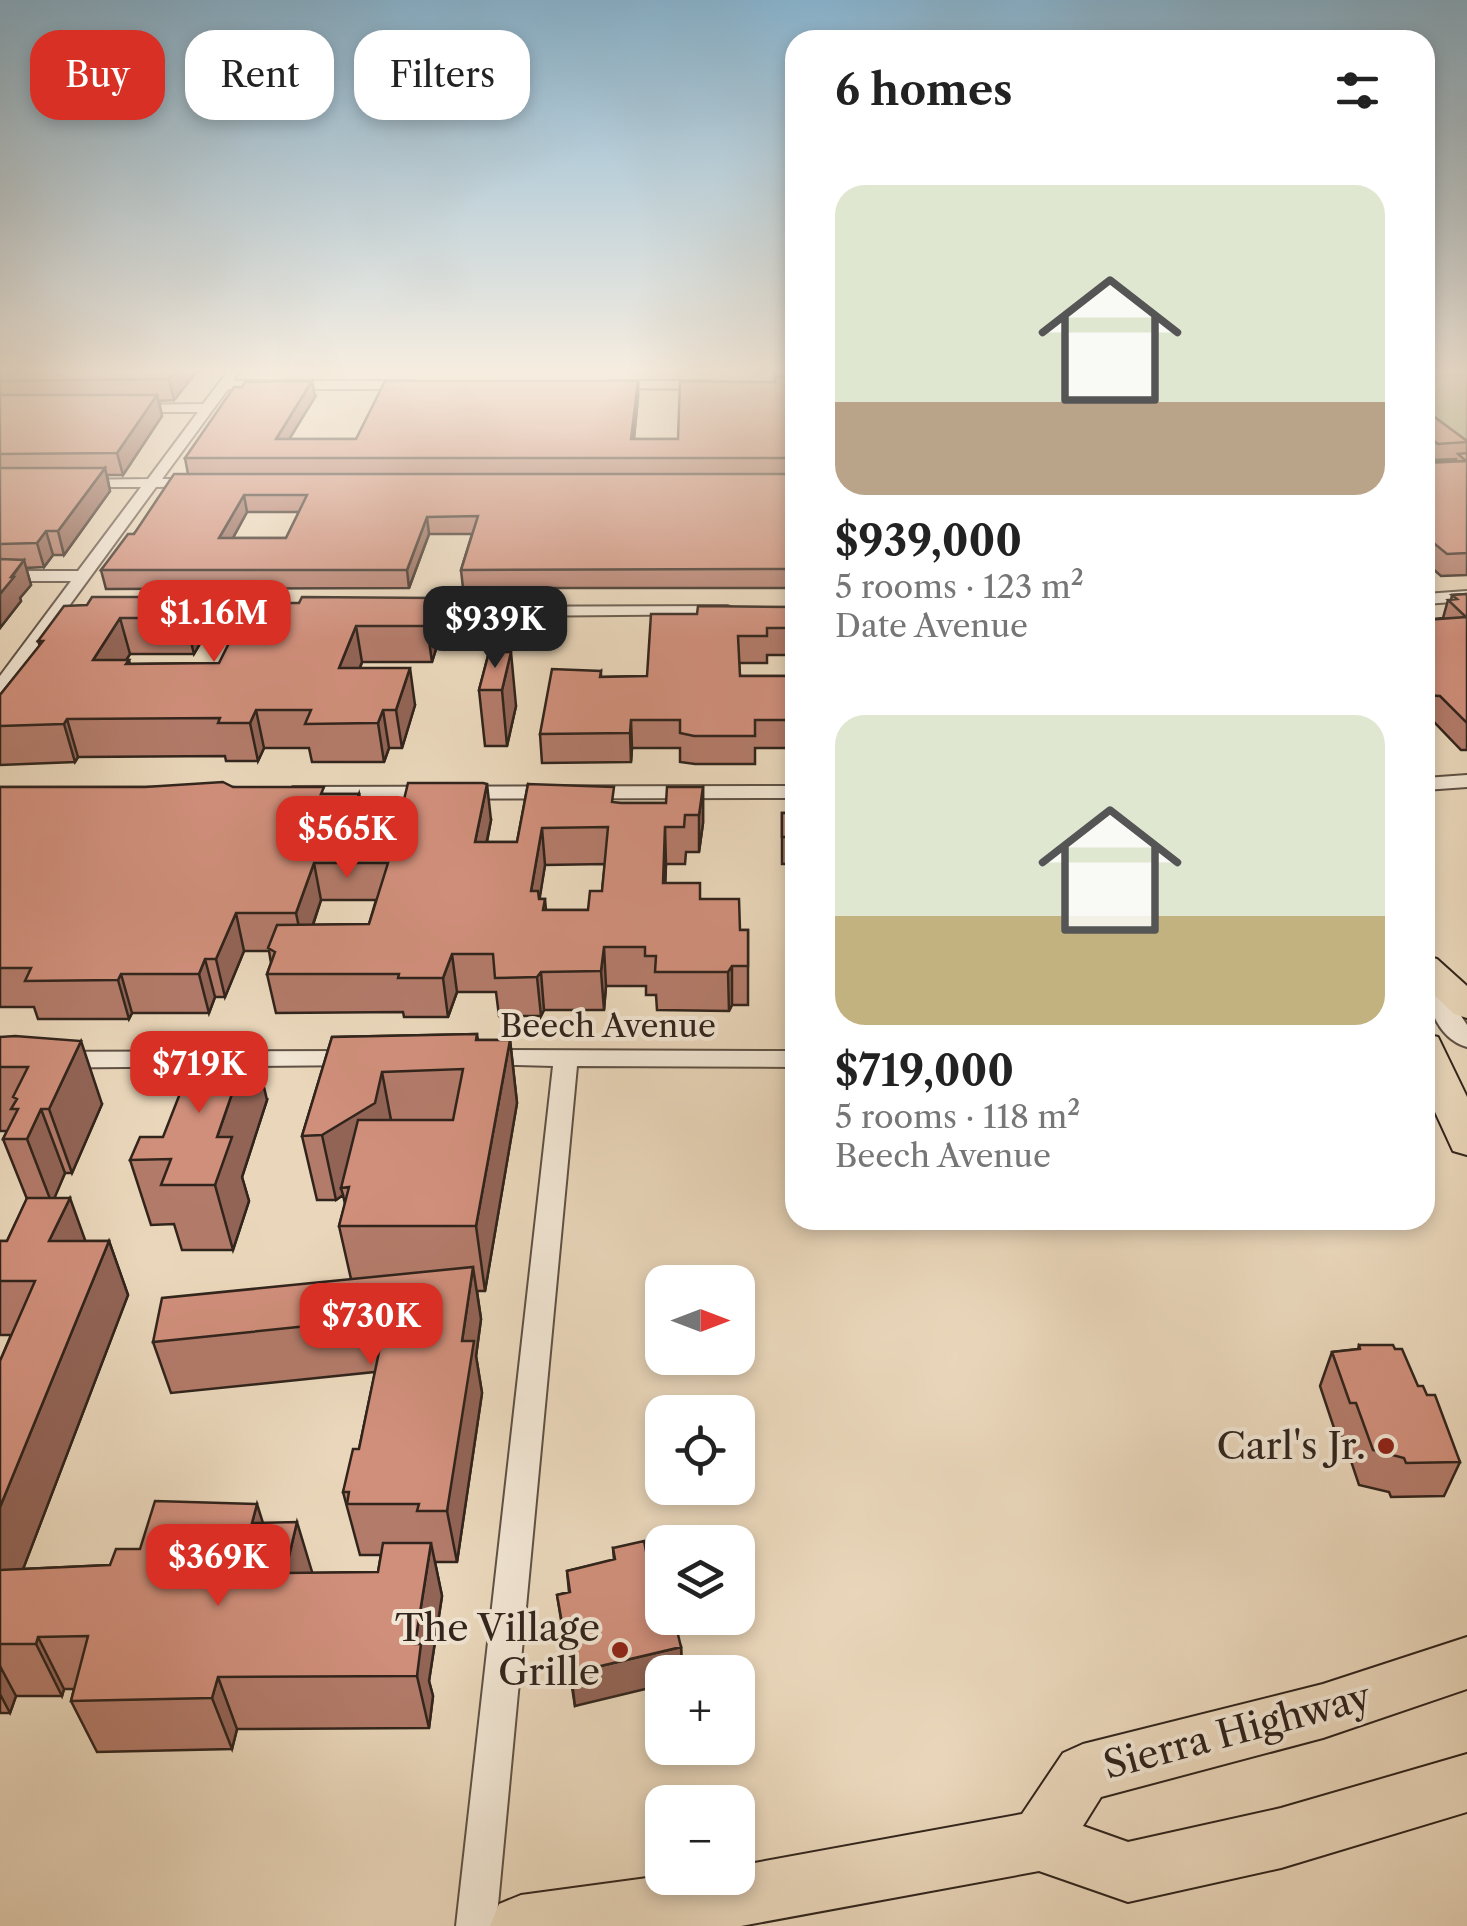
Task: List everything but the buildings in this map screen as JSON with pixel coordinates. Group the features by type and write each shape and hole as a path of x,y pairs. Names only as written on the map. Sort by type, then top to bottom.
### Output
{"main road":[{"path":"1435,976 1467,1006"},
{"path":"1435,1073 1467,1141"},
{"name":"Sierra Highway","path":"1038,1841 1083,1774 1323,1710 1467,1663"},
{"path":"521,1926 746,1895 1038,1841 1128,1872 1315,1830 1467,1784"}],"street":[{"path":"0,688 168,460"},
{"path":"57,483 210,482"},
{"path":"0,576 82,576"},
{"path":"1435,598 1467,596"},
{"path":"396,612 755,611"},
{"path":"156,612 296,612"},
{"path":"56,613 76,613"},
{"path":"1435,783 1467,781"},
{"path":"278,794 785,792"},
{"path":"1435,995 1450,1021 1467,1039"},
{"name":"Beech Avenue","path":"450,1058 785,1059"},
{"path":"476,1926 566,1058"},
{"path":"0,1060 372,1059"}],"place":[{"name":"Carl's Jr.","path":"1386,1446"},
{"name":"The Village Grille","path":"620,1650"}]}
